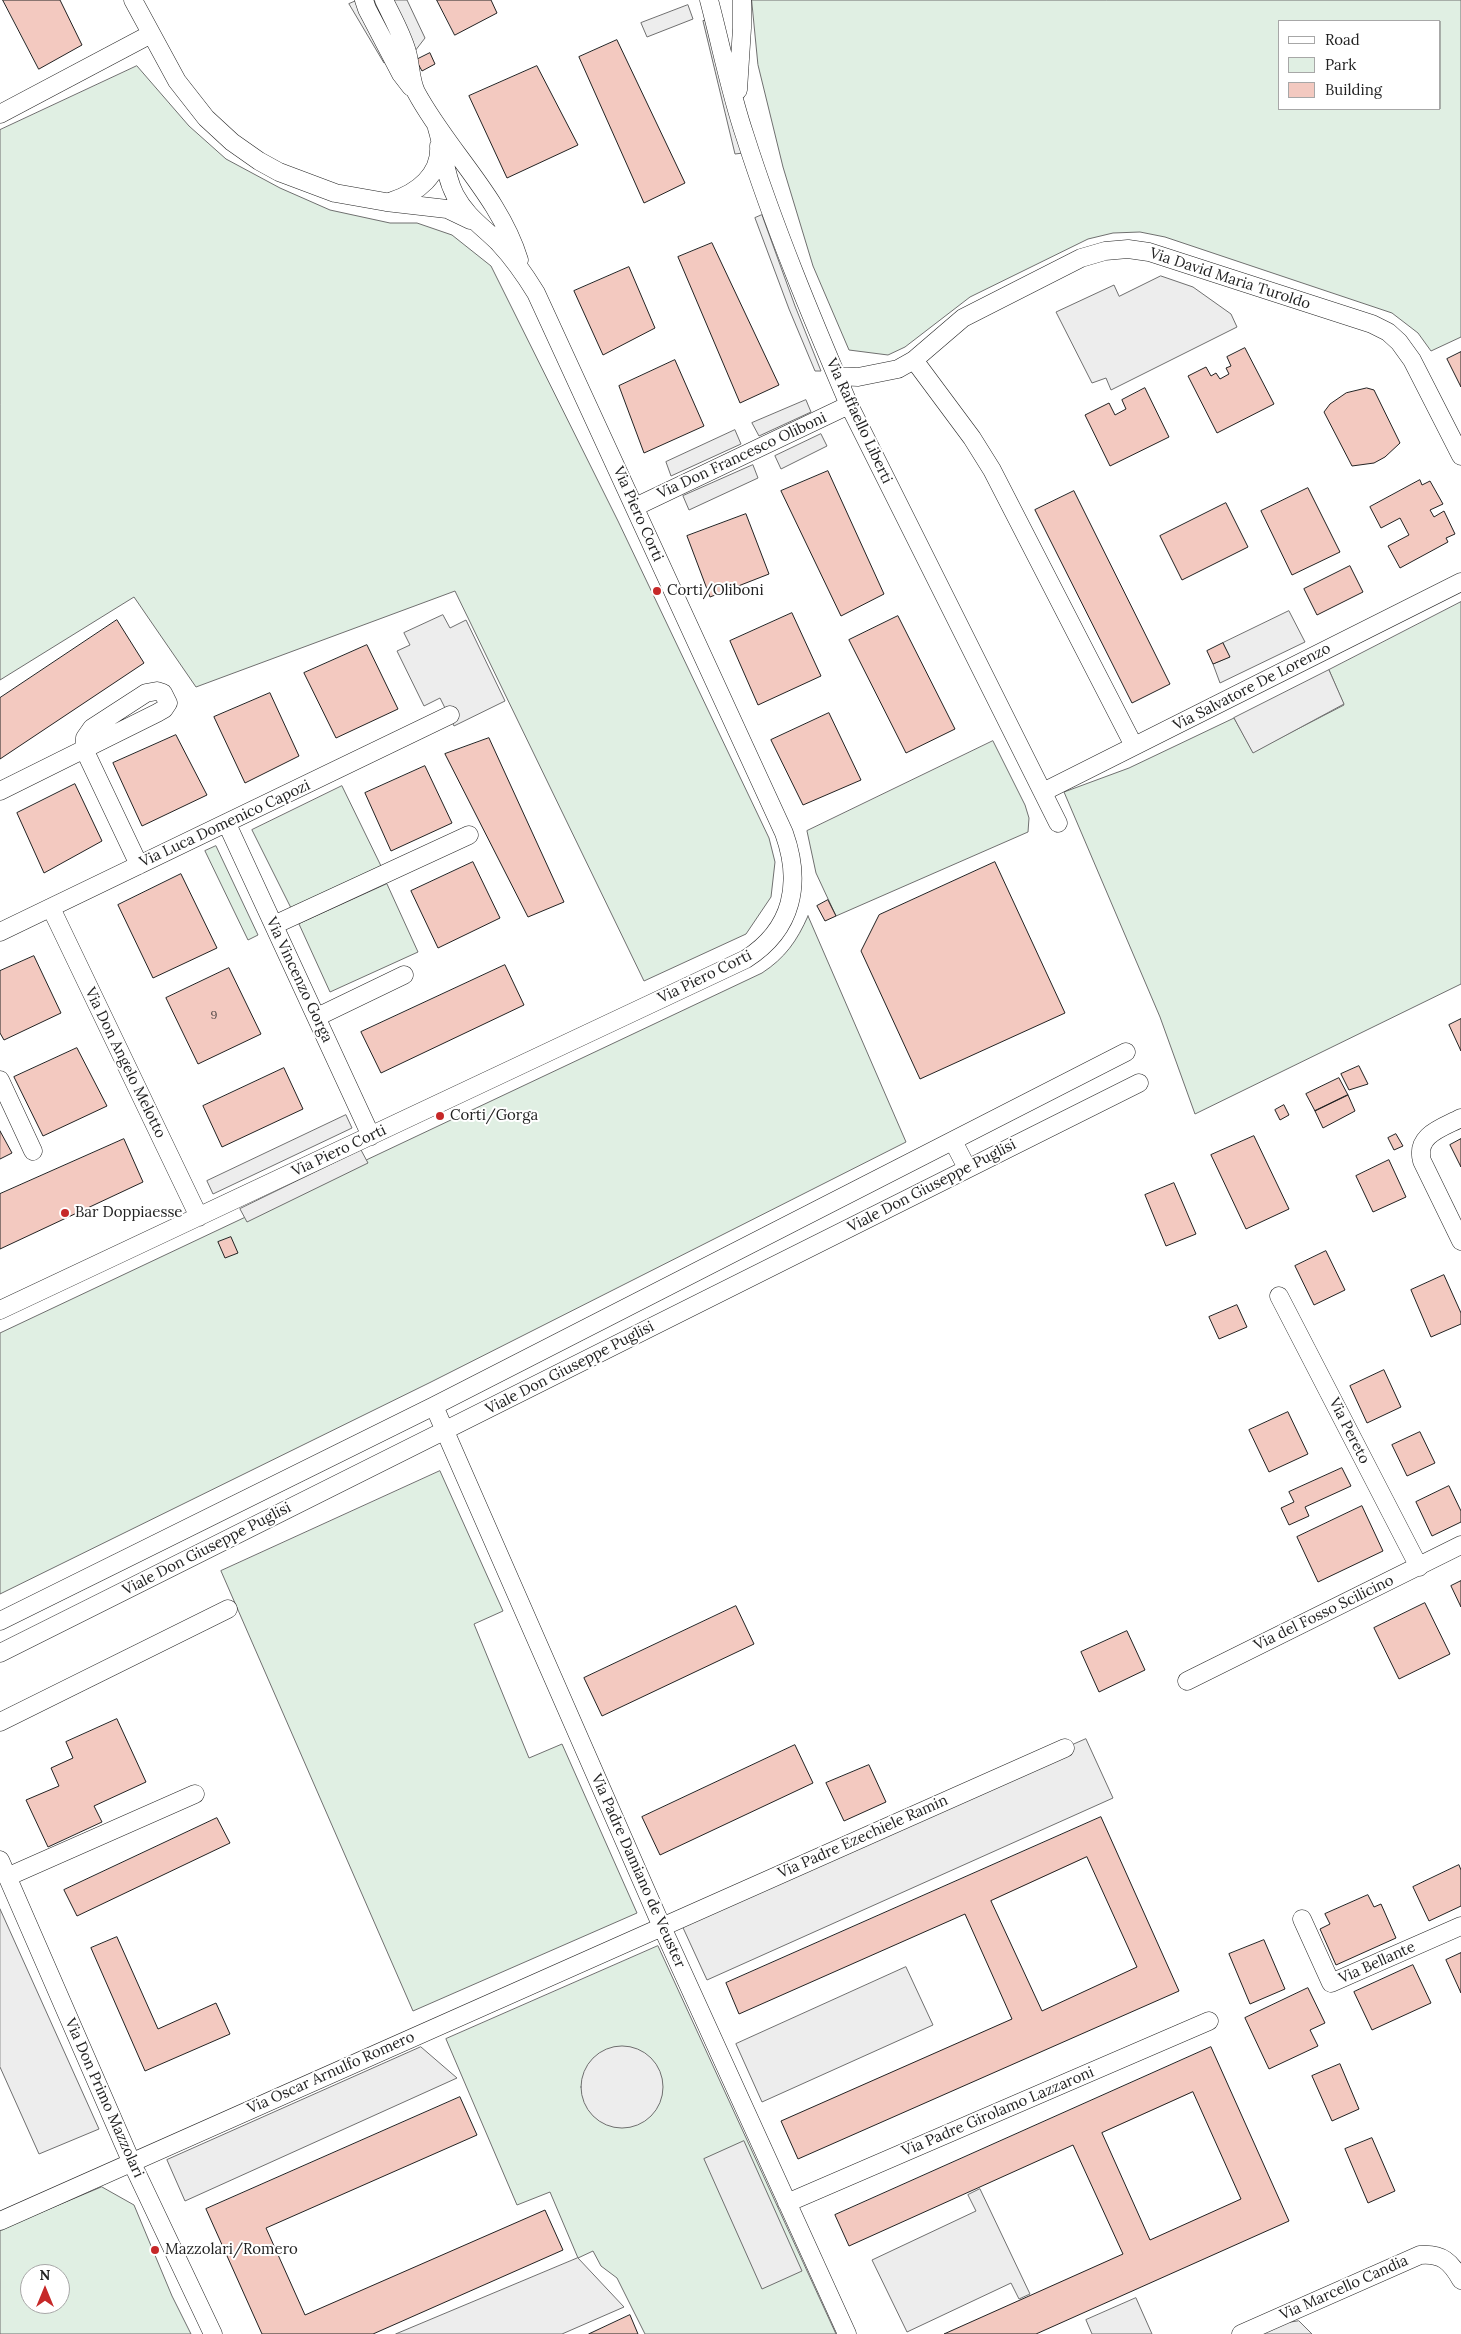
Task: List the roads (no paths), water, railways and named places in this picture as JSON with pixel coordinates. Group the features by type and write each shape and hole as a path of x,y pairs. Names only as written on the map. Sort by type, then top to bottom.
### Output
{"street":[{"path":"133,0 177,81 206,118 239,147 279,172 335,193 386,202 447,209 474,221"},
{"name":"Via Piero Corti","path":"364,0 401,74 416,92"},
{"name":"Via Piero Corti","path":"0,1310 746,959 766,945 782,924 790,899 793,874 788,845 548,317 522,270 516,251 498,215 459,155 437,128 416,92 412,83 409,59 404,42 384,0"},
{"name":"Via Raffaello Liberti","path":"710,0 744,134 782,243 849,405 1058,823"},
{"path":"736,106 742,28 742,0"},
{"path":"0,114 150,34"},
{"name":"Via Piero Corti","path":"386,202 414,192 432,174 439,150 437,128"},
{"name":"Via Piero Corti","path":"437,128 448,179 462,207 474,221 498,242 522,270"},
{"name":"Via David Maria Turoldo","path":"837,376 858,377 898,369 914,360 963,318 1081,258 1105,251 1128,249 1149,252 1372,324 1388,332 1399,342 1412,360 1461,456"},
{"path":"914,360 972,438 992,470 1134,746"},
{"name":"Via Don Francesco Oliboni","path":"634,507 849,405"},
{"name":"Via Salvatore De Lorenzo","path":"1043,792 1461,582"},
{"name":"Via Luca Domenico Capozi","path":"0,932 450,715"},
{"path":"0,791 84,750 140,865"},
{"name":"Via Vincenzo Gorga","path":"227,824 371,1136"},
{"path":"274,926 469,835"},
{"name":"Via Don Angelo Melotto","path":"51,908 199,1217"},
{"path":"316,1017 404,975"},
{"name":"Viale Don Giuseppe Puglisi","path":"0,1620 434,1406 1126,1052"},
{"path":"0,1080 33,1151"},
{"name":"Viale Don Giuseppe Puglisi","path":"0,1653 1139,1082"},
{"path":"1461,1118 1427,1136 1420,1150 1422,1161 1461,1241"},
{"path":"953,1141 967,1168"},
{"name":"Via Pereto","path":"1279,1296 1420,1567"},
{"name":"Via Padre Damiano de Veuster","path":"434,1406 662,1927 847,2334"},
{"name":"Via del Fosso Scilicino","path":"1187,1681 1461,1545"},
{"path":"0,1722 228,1609"},
{"name":"Via Padre Ezechiele Ramin","path":"662,1927 1064,1748"},
{"path":"7,1877 195,1794"},
{"name":"Via Don Primo Mazzolari","path":"0,1860 131,2162 213,2334"},
{"name":"Via Bellante","path":"1302,1919 1331,1983 1461,1926"},
{"name":"Via Oscar Arnulfo Romero","path":"0,2221 662,1927"},
{"name":"Via Padre Girolamo Lazzaroni","path":"787,2203 1208,2022"},
{"name":"Via Marcello Candia","path":"1242,2334 1420,2255 1428,2254 1444,2258 1452,2264 1461,2280"}],"place":[{"name":"Corti/Oliboni","path":"657,591"},
{"name":"Corti/Gorga","path":"440,1116"},
{"name":"Bar Doppiaesse","path":"65,1213"},
{"name":"Mazzolari/Romero","path":"155,2250"}]}
